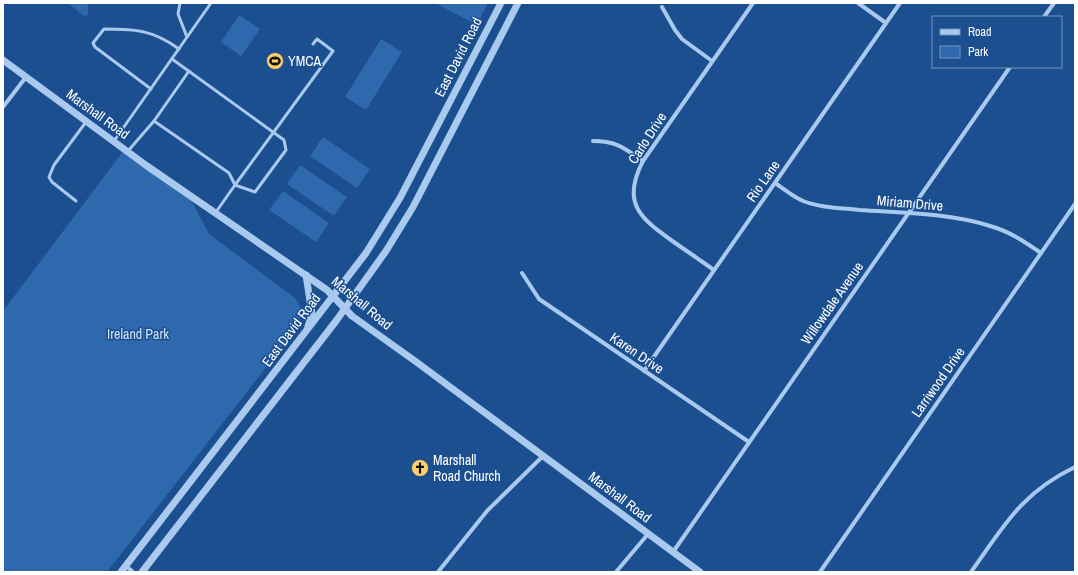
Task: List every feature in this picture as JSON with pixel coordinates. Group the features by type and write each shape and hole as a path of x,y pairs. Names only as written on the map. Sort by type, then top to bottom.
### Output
{"street":[{"name":"East David Road","path":"124,569 366,253 400,198 501,3"},
{"name":"East David Road","path":"142,572 345,309 386,251 407,218 518,3"},
{"name":"Carlo Drive","path":"714,270 650,226 636,208 633,197 633,186 636,173 643,161 753,3"},
{"path":"858,3 886,23"},
{"name":"Rio Lane","path":"644,371 900,3"},
{"path":"1045,16 1054,3"},
{"path":"662,7 675,30 682,38 712,61"},
{"name":"Marshall Road","path":"3,60 86,122 215,214 249,238 258,241 306,275 358,320 700,572"},
{"name":"Willowdale Avenue","path":"673,552 1009,68"},
{"path":"3,107 26,77"},
{"path":"593,141 608,141 613,143 643,161"},
{"name":"Miriam Drive","path":"775,183 802,200 832,208 968,220 1009,233 1041,252"},
{"name":"Larriwood Drive","path":"820,572 1075,204"},
{"name":"Karen Drive","path":"522,273 539,299 749,442"},
{"path":"306,275 312,314 307,331"},
{"path":"438,572 487,511 544,456"},
{"path":"971,572 1024,500 1057,476 1075,467"},
{"path":"616,572 648,534"},
{"path":"124,569 134,572"}],"lane":[{"path":"180,3 178,14 187,37"},
{"path":"114,142 211,3"},
{"path":"151,89 94,47 93,43 104,30 121,29 145,32 162,37 179,49"},
{"path":"215,214 333,51 317,39 313,44"},
{"path":"154,121 229,173 235,185 254,192 286,150 284,140 172,59"},
{"path":"128,152 154,121 189,71"},
{"path":"76,201 52,182 49,177 54,165 86,122"}],"green space":[{"path":"68,3 88,3 88,15 84,16"},
{"path":"435,3 488,3 477,25"},
{"path":"239,15 260,29 241,56 221,42"},
{"path":"381,39 402,52 366,110 345,97"},
{"path":"323,137 370,169 357,188 310,156"},
{"name":"Ireland Park","path":"124,150 189,196 209,234 295,298 301,310 300,318 295,330 107,572 3,572 3,311"},
{"path":"300,165 347,197 334,216 287,184"},
{"path":"283,191 329,223 316,242 269,210"}],"place":[{"name":"YMCA","path":"275,61"},
{"name":"Marshall Road Church","path":"420,468"}]}
